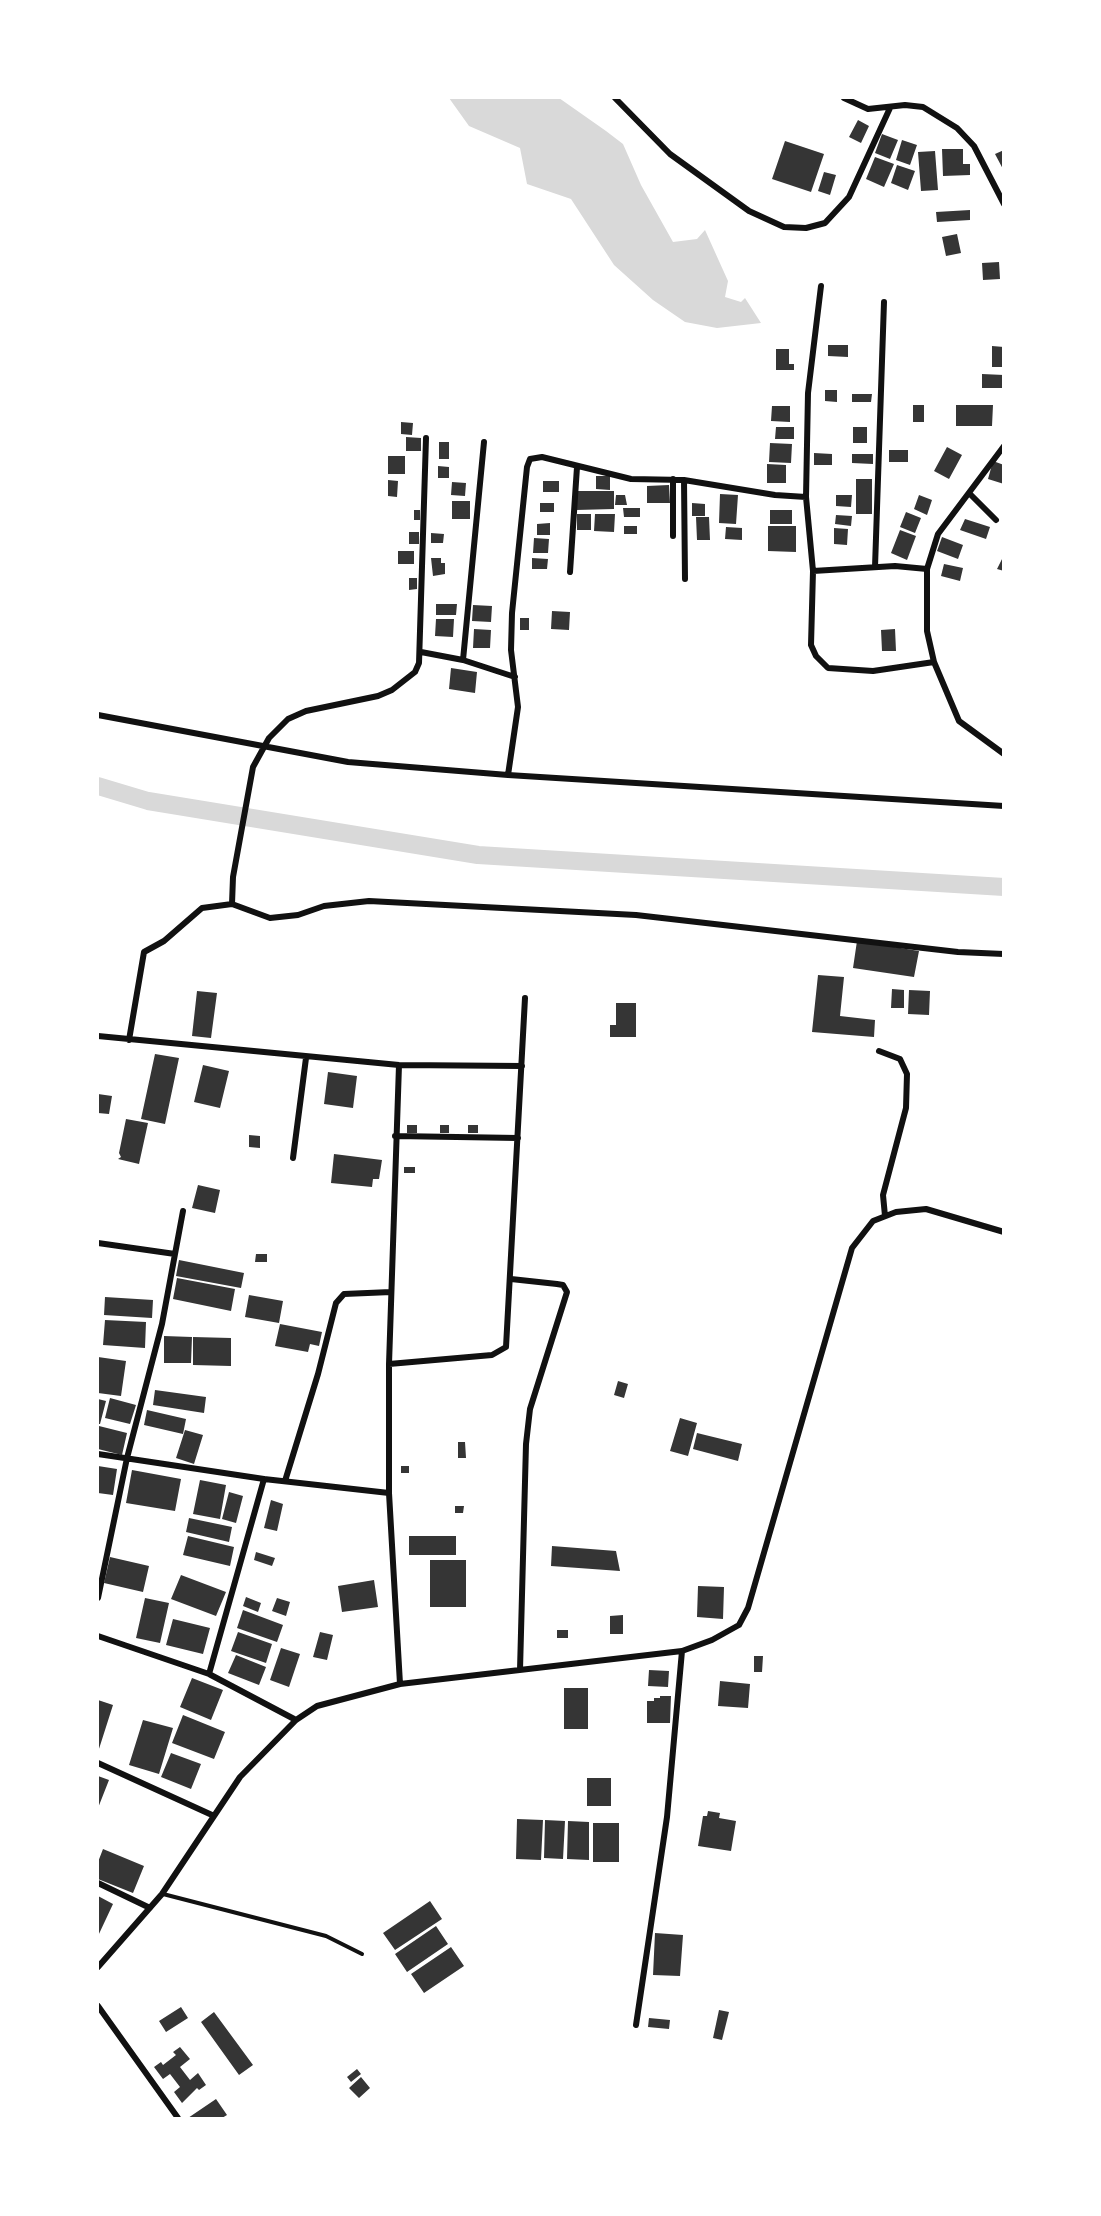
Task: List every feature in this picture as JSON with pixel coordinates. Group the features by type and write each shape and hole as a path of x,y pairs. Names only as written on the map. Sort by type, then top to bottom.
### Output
{"street":[{"path":"615,98 670,154 749,211 784,227 806,228 825,223 849,197 890,108"},
{"path":"844,98 868,110 905,105 923,107 957,128 974,146 1004,204"},
{"path":"821,286 808,393 806,496 813,571 811,645 816,656 828,668 873,670 934,662"},
{"path":"875,567 884,302"},
{"path":"232,904 233,877 254,766 269,738 288,718 306,711 378,696 392,690 415,672 421,652 426,438"},
{"path":"463,660 484,442"},
{"path":"1003,753 959,721 934,662 927,631 927,569 938,534 1004,446"},
{"path":"508,776 517,723 511,650 512,613 527,467 530,459 535,457 632,479 684,480 775,495 806,496"},
{"path":"570,572 577,467"},
{"path":"673,479 673,536"},
{"path":"684,480 685,579"},
{"path":"969,493 996,520"},
{"path":"813,571 895,566 927,569"},
{"path":"421,652 463,660 515,677"},
{"path":"98,715 348,762 508,776 1004,806"},
{"path":"129,1040 144,952 164,940 202,908 232,904 260,916 281,918 324,906 369,901 636,915 958,952 1004,954"},
{"path":"389,1364 501,1352 506,1347 525,998"},
{"path":"98,1036 306,1058 399,1065 522,1066"},
{"path":"879,1051 900,1059 907,1074 906,1108 883,1195 885,1216"},
{"path":"293,1158 306,1058"},
{"path":"399,1065 389,1364 389,1494 400,1684"},
{"path":"395,1136 518,1138"},
{"path":"98,1967 162,1894 212,1815 240,1777 296,1719 317,1706 400,1684 682,1651 712,1640 739,1625 748,1608 852,1248 873,1221 896,1212 926,1209 1004,1232"},
{"path":"98,1598 127,1458 162,1324 183,1211"},
{"path":"98,1243 175,1254"},
{"path":"511,1279 563,1285 567,1292 530,1409 526,1444 520,1670"},
{"path":"285,1481 318,1374 336,1303 344,1294 391,1292"},
{"path":"98,1454 264,1479 389,1494"},
{"path":"209,1674 264,1479"},
{"path":"98,1636 209,1674 296,1719"},
{"path":"636,2025 668,1817 682,1651"},
{"path":"98,1762 212,1815"},
{"path":"98,1883 150,1908"},
{"path":"98,2006 178,2118"}],"lane":[{"path":"162,1894 326,1936 362,1954"}],"shaded area":[{"path":"449,98 559,98 606,131 623,144 641,185 673,242 697,239 705,230 728,281 725,297 741,302 745,298 761,323 717,328 685,322 653,300 614,265 571,199 527,184 520,148 469,126"}],"building":[{"path":"858,120 869,126 861,143 849,137"},
{"path":"882,134 898,140 890,159 875,153"},
{"path":"902,140 917,145 910,165 896,160"},
{"path":"785,141 824,154 811,192 772,179"},
{"path":"942,149 963,149 963,164 970,164 970,175 943,176"},
{"path":"1004,150 1004,171 995,154"},
{"path":"935,151 938,190 921,191 918,152"},
{"path":"875,157 894,164 884,187 866,179"},
{"path":"897,165 915,171 908,190 891,183"},
{"path":"824,172 836,175 830,195 818,191"},
{"path":"970,210 970,220 937,222 936,212"},
{"path":"957,234 961,253 946,256 942,237"},
{"path":"999,262 1000,279 983,280 982,263"},
{"path":"828,345 848,345 848,357 828,356"},
{"path":"992,346 1004,347 1004,367 992,367"},
{"path":"776,349 789,349 789,364 794,364 794,370 776,370"},
{"path":"982,374 1004,375 1004,388 982,388"},
{"path":"825,390 837,390 837,402 825,401"},
{"path":"852,394 872,394 871,402 852,402"},
{"path":"913,405 924,405 924,422 913,422"},
{"path":"956,405 993,405 992,426 956,426"},
{"path":"772,406 790,406 790,422 771,421"},
{"path":"401,422 413,423 412,435 401,434"},
{"path":"776,427 794,427 794,439 775,439"},
{"path":"853,427 867,427 867,443 853,443"},
{"path":"406,437 421,438 421,451 406,451"},
{"path":"439,442 449,442 449,459 439,459"},
{"path":"770,443 792,444 791,463 769,462"},
{"path":"947,447 962,455 949,479 934,471"},
{"path":"889,450 908,450 908,462 889,462"},
{"path":"814,453 832,454 832,465 814,465"},
{"path":"852,454 873,454 873,464 852,463"},
{"path":"388,456 405,456 405,474 388,474"},
{"path":"993,461 1004,465 1004,484 988,479"},
{"path":"767,464 786,465 786,483 767,483"},
{"path":"438,466 449,467 449,478 438,478"},
{"path":"596,476 610,476 610,490 596,489"},
{"path":"856,479 872,479 872,514 856,514"},
{"path":"388,480 398,481 397,497 388,496"},
{"path":"543,481 559,481 559,492 543,492"},
{"path":"452,482 466,483 465,496 451,495"},
{"path":"669,485 670,503 647,503 647,486"},
{"path":"576,491 614,491 614,509 576,510"},
{"path":"720,494 738,495 736,524 719,523"},
{"path":"616,495 625,495 627,505 615,505"},
{"path":"836,495 852,495 851,507 836,506"},
{"path":"919,495 932,500 927,515 914,509"},
{"path":"452,501 470,501 470,519 452,519"},
{"path":"540,503 554,503 554,512 540,512"},
{"path":"692,503 705,504 705,516 692,516"},
{"path":"623,508 640,508 640,517 624,517"},
{"path":"414,510 420,510 420,520 414,520"},
{"path":"770,510 792,510 792,524 770,524"},
{"path":"906,512 921,518 915,533 900,527"},
{"path":"577,514 591,514 591,530 577,530"},
{"path":"595,514 615,514 614,532 594,531"},
{"path":"836,515 852,516 851,526 835,524"},
{"path":"696,517 709,517 710,540 697,540"},
{"path":"965,519 990,527 986,539 960,530"},
{"path":"550,523 550,535 537,535 537,524"},
{"path":"624,526 637,526 637,534 624,534"},
{"path":"768,526 796,526 796,552 768,551"},
{"path":"726,527 742,528 742,540 725,539"},
{"path":"834,528 848,529 847,545 834,544"},
{"path":"900,530 916,536 907,560 891,553"},
{"path":"409,532 419,532 419,544 409,544"},
{"path":"431,533 444,534 443,543 431,543"},
{"path":"942,537 963,545 958,559 937,551"},
{"path":"534,538 549,539 548,553 533,553"},
{"path":"398,551 414,551 414,564 398,564"},
{"path":"1004,555 1004,571 997,569"},
{"path":"431,558 441,558 441,563 445,563 445,574 433,576"},
{"path":"532,558 548,559 547,569 532,569"},
{"path":"944,564 963,568 960,581 941,576"},
{"path":"409,578 417,578 417,589 409,590"},
{"path":"436,604 457,604 456,615 436,615"},
{"path":"473,605 492,606 491,622 472,621"},
{"path":"552,611 570,612 569,630 551,629"},
{"path":"520,618 529,618 529,630 520,630"},
{"path":"436,619 454,619 453,637 435,636"},
{"path":"474,629 491,630 490,648 473,648"},
{"path":"895,629 896,651 882,651 881,630"},
{"path":"451,668 477,672 475,693 449,689"},
{"path":"857,941 919,951 914,977 853,968"},
{"path":"818,975 844,977 840,1016 875,1020 874,1037 812,1032"},
{"path":"892,989 904,990 904,1008 891,1008"},
{"path":"909,990 930,991 929,1015 908,1014"},
{"path":"197,991 217,993 211,1038 192,1036"},
{"path":"616,1003 636,1003 636,1037 610,1037 610,1025 616,1025"},
{"path":"155,1054 179,1058 165,1124 141,1119"},
{"path":"203,1065 229,1071 220,1108 194,1102"},
{"path":"328,1072 357,1076 353,1108 324,1104"},
{"path":"98,1094 112,1096 109,1114 98,1113"},
{"path":"126,1119 148,1123 139,1164 118,1159 121,1157 119,1153"},
{"path":"407,1125 417,1125 417,1133 407,1133"},
{"path":"440,1125 449,1125 449,1133 440,1133"},
{"path":"468,1125 478,1125 478,1133 468,1133"},
{"path":"249,1135 260,1136 260,1148 249,1147"},
{"path":"334,1154 382,1160 379,1179 373,1179 372,1187 331,1183"},
{"path":"404,1167 415,1167 415,1173 404,1173"},
{"path":"198,1185 220,1190 215,1213 192,1208"},
{"path":"256,1254 267,1254 267,1262 255,1262"},
{"path":"179,1260 244,1273 241,1288 176,1276"},
{"path":"177,1278 235,1289 231,1311 173,1299"},
{"path":"249,1295 283,1301 279,1323 245,1317"},
{"path":"105,1297 153,1300 152,1318 104,1315"},
{"path":"105,1320 146,1322 145,1348 103,1345"},
{"path":"280,1324 322,1332 319,1346 310,1344 308,1352 275,1346"},
{"path":"164,1336 192,1337 191,1363 164,1363"},
{"path":"193,1337 231,1338 231,1366 193,1365"},
{"path":"98,1357 126,1361 121,1396 98,1393"},
{"path":"618,1381 628,1384 624,1398 614,1395"},
{"path":"155,1390 206,1397 204,1413 153,1405"},
{"path":"110,1398 136,1405 130,1424 105,1418"},
{"path":"98,1399 106,1401 100,1424 98,1424"},
{"path":"147,1410 186,1419 183,1434 144,1425"},
{"path":"680,1418 697,1423 688,1456 670,1451"},
{"path":"99,1426 127,1433 122,1455 98,1449"},
{"path":"185,1430 203,1435 194,1464 176,1458"},
{"path":"697,1433 742,1444 738,1461 693,1449"},
{"path":"458,1442 465,1442 466,1458 458,1458"},
{"path":"98,1466 117,1469 113,1495 98,1493"},
{"path":"401,1466 409,1466 409,1473 401,1473"},
{"path":"132,1470 181,1479 175,1511 126,1503"},
{"path":"200,1480 226,1485 220,1519 193,1514"},
{"path":"229,1492 243,1496 236,1523 222,1519"},
{"path":"271,1500 283,1504 277,1531 264,1528"},
{"path":"455,1506 464,1506 463,1513 455,1513"},
{"path":"189,1518 232,1527 229,1542 186,1532"},
{"path":"188,1536 234,1547 230,1566 183,1555"},
{"path":"409,1536 456,1536 456,1555 409,1555"},
{"path":"552,1546 616,1551 620,1571 551,1566"},
{"path":"256,1552 275,1558 272,1566 254,1560"},
{"path":"110,1557 149,1566 143,1592 104,1583"},
{"path":"430,1560 466,1560 466,1607 430,1607"},
{"path":"181,1575 226,1592 216,1616 171,1599"},
{"path":"374,1580 378,1607 342,1612 338,1586"},
{"path":"698,1586 724,1587 723,1619 697,1617"},
{"path":"246,1597 261,1603 258,1612 243,1606"},
{"path":"145,1598 169,1603 160,1643 136,1638"},
{"path":"277,1598 290,1602 286,1616 272,1611"},
{"path":"243,1610 283,1625 277,1642 237,1628"},
{"path":"623,1615 623,1634 610,1634 610,1616"},
{"path":"173,1619 210,1628 203,1654 166,1645"},
{"path":"557,1630 568,1630 568,1638 557,1638"},
{"path":"238,1632 272,1644 266,1663 231,1651"},
{"path":"320,1632 333,1635 327,1660 313,1657"},
{"path":"281,1648 300,1654 289,1687 270,1680"},
{"path":"236,1655 266,1667 259,1685 228,1673"},
{"path":"754,1656 763,1656 762,1672 754,1672"},
{"path":"649,1670 669,1671 668,1687 648,1686"},
{"path":"192,1678 223,1690 211,1720 180,1707"},
{"path":"720,1681 750,1684 748,1708 718,1706"},
{"path":"564,1688 588,1688 588,1729 564,1729"},
{"path":"660,1696 671,1696 670,1723 647,1723 647,1701 654,1701 654,1698 660,1698"},
{"path":"98,1700 113,1705 98,1752"},
{"path":"183,1715 225,1732 214,1759 172,1743"},
{"path":"143,1720 173,1728 159,1774 129,1765"},
{"path":"171,1753 201,1764 191,1789 161,1777"},
{"path":"98,1776 109,1780 98,1808"},
{"path":"587,1778 611,1778 611,1806 587,1806"},
{"path":"708,1811 720,1813 719,1818 736,1821 731,1851 698,1846 703,1816 707,1816"},
{"path":"517,1819 543,1820 541,1860 516,1859"},
{"path":"545,1820 565,1821 563,1859 544,1858"},
{"path":"568,1821 589,1822 589,1860 567,1859"},
{"path":"593,1823 619,1823 619,1862 593,1862"},
{"path":"103,1849 144,1866 133,1893 98,1879 98,1862"},
{"path":"98,1896 113,1904 98,1936"},
{"path":"430,1901 442,1919 395,1950 383,1933"},
{"path":"436,1926 448,1944 407,1972 395,1954"},
{"path":"655,1933 683,1935 680,1976 653,1975"},
{"path":"451,1947 464,1966 424,1993 411,1974"},
{"path":"181,2007 188,2018 166,2032 159,2021"},
{"path":"719,2010 729,2012 722,2040 713,2038"},
{"path":"214,2012 253,2065 239,2075 201,2022"},
{"path":"649,2018 670,2020 669,2029 648,2027"},
{"path":"180,2047 190,2059 180,2067 190,2080 198,2073 206,2085 199,2090 197,2088 182,2103 174,2092 180,2087 170,2074 163,2079 154,2067 161,2062 163,2065 176,2055 173,2052"},
{"path":"357,2069 361,2074 351,2082 347,2077"},
{"path":"361,2077 370,2088 359,2098 349,2088"},
{"path":"216,2099 227,2115 222,2118 188,2118"}],"waterway":[{"path":"98,786 148,801 478,855 1004,887"}]}
